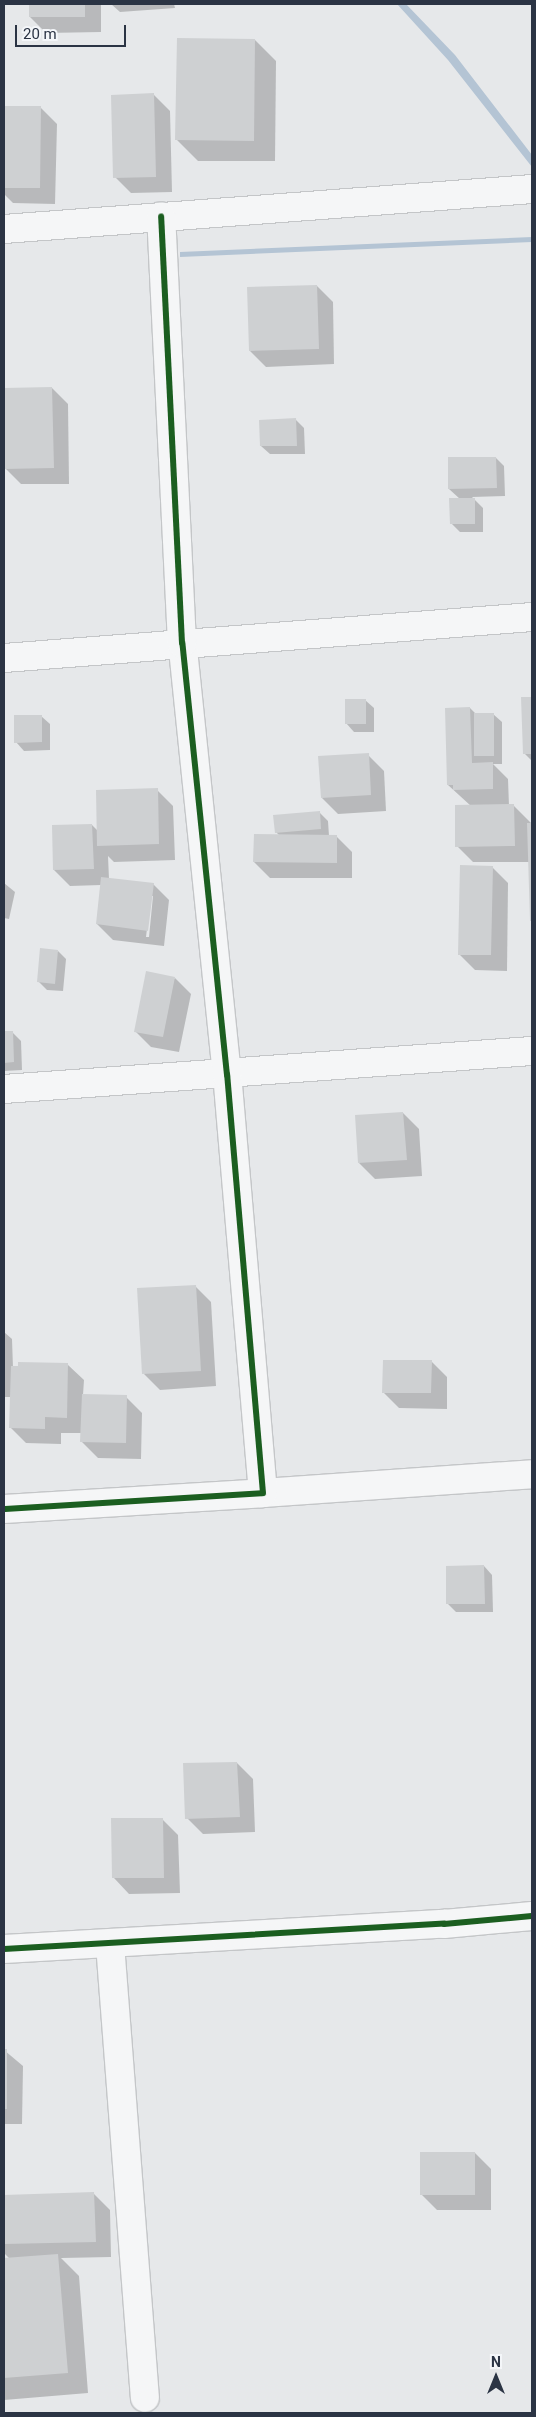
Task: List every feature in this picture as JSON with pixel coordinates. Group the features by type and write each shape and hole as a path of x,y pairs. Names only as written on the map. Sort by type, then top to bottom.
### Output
{"street":[{"path":"4,229 532,189"},
{"path":"162,217 182,643 227,1075 263,1493"},
{"path":"4,658 532,617"},
{"path":"4,1089 227,1075 532,1051"},
{"path":"4,1509 532,1474"},
{"path":"4,1949 110,1944 532,1916"},
{"path":"110,1944 145,2398"}],"water":[{"path":"397,4 406,4 455,55 532,155 532,167 448,60"},
{"path":"532,237 532,242 180,257 180,252"}],"building":[{"path":"29,4 85,4 85,17 29,17"},
{"path":"177,38 255,39 254,141 175,140"},
{"path":"154,93 156,177 113,178 111,95"},
{"path":"4,106 41,106 40,188 4,188"},
{"path":"317,285 319,349 249,351 247,287"},
{"path":"52,387 54,468 4,469 4,388"},
{"path":"296,418 297,446 260,446 259,420"},
{"path":"448,457 496,457 497,488 448,489"},
{"path":"449,498 475,498 475,524 450,524"},
{"path":"521,697 532,697 532,754 523,754"},
{"path":"345,699 366,699 366,724 345,724"},
{"path":"470,707 472,763 493,762 493,789 453,790 453,785 447,785 445,708"},
{"path":"474,713 494,713 494,756 474,756"},
{"path":"14,715 42,715 42,742 14,743"},
{"path":"369,753 371,795 321,798 318,756"},
{"path":"158,788 159,844 97,846 96,790"},
{"path":"514,804 515,846 455,847 455,805"},
{"path":"320,811 321,829 275,833 273,815"},
{"path":"527,823 532,823 532,921 530,921"},
{"path":"92,824 94,869 53,870 52,825"},
{"path":"254,834 337,835 337,863 253,862"},
{"path":"460,865 493,866 491,955 458,955"},
{"path":"101,877 154,883 148,931 96,924"},
{"path":"40,948 58,950 55,984 37,982"},
{"path":"146,971 175,977 163,1037 134,1032"},
{"path":"4,1031 13,1031 14,1062 4,1063"},
{"path":"403,1112 407,1160 358,1163 355,1115"},
{"path":"196,1285 201,1371 142,1374 137,1288"},
{"path":"383,1360 432,1360 431,1393 382,1393"},
{"path":"18,1362 68,1363 67,1418 45,1417 45,1429 9,1428 11,1366 18,1366"},
{"path":"82,1394 127,1395 126,1443 80,1442"},
{"path":"484,1565 485,1604 446,1604 446,1566"},
{"path":"237,1762 240,1817 185,1819 183,1763"},
{"path":"111,1818 163,1818 164,1878 112,1878"},
{"path":"4,2049 7,2049 7,2109 4,2109"},
{"path":"420,2152 475,2152 475,2195 420,2195"},
{"path":"94,2192 96,2242 4,2244 4,2195"},
{"path":"58,2254 68,2373 4,2378 4,2258"}],"cycle path":[{"path":"4,1509 263,1493 227,1075 182,643 161,217"},
{"path":"4,1949 444,1924 532,1916"}]}
